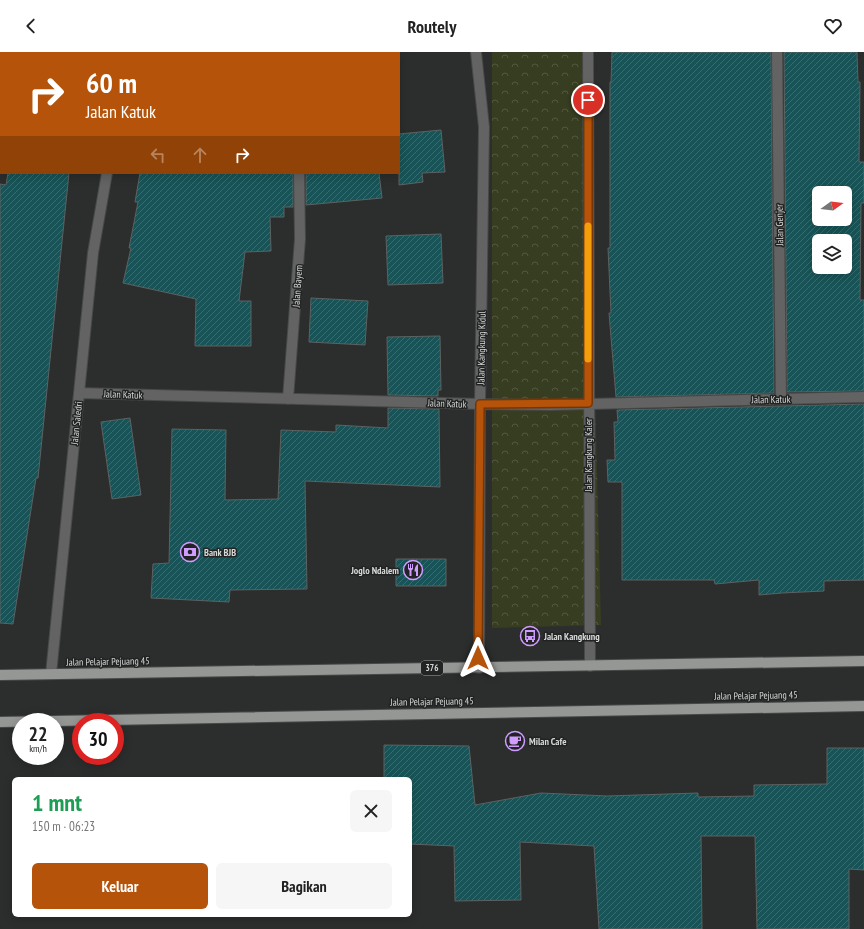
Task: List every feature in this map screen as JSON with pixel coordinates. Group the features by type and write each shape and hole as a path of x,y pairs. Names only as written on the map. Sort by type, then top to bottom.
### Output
{"main road":[{"name":"Jalan Pelajar Pejuang 45","path":"0,675 864,662"},
{"name":"Jalan Pelajar Pejuang 45","path":"0,722 864,706"}],"street":[{"name":"Jalan Kangkung Kidul","path":"476,52 484,127 478,668"},
{"name":"Jalan Kangkung Kaler","path":"588,52 590,666"},
{"name":"Jalan Genjer","path":"777,52 781,399"},
{"name":"Jalan Saledri","path":"51,674 93,253 107,174"},
{"name":"Jalan Bayem","path":"288,399 300,239 299,174"},
{"name":"Jalan Katuk","path":"79,393 480,404 864,397"}],"green space":[{"path":"492,52 586,52 601,625 492,628"}],"building":[{"path":"612,52 771,52 774,393 616,397 609,313 611,313 608,248 610,248 610,82"},
{"path":"784,52 857,52 858,82 860,82 859,162 864,162 864,203 861,203 860,300 864,300 864,391 787,392"},
{"path":"441,130 445,172 422,173 423,182 399,185 400,134"},
{"path":"8,174 69,174 38,478 36,478 13,624 0,623 0,184 6,185"},
{"path":"140,174 293,174 293,207 284,207 284,217 270,217 271,251 245,252 239,301 251,301 251,346 195,346 196,299 123,283 131,248 129,248 138,202 135,202"},
{"path":"306,174 379,174 382,198 306,205"},
{"path":"441,234 443,283 388,285 386,236"},
{"path":"311,298 368,301 365,345 309,342"},
{"path":"440,336 441,390 438,390 438,396 388,395 387,337"},
{"path":"864,404 864,580 824,581 824,591 759,595 759,580 715,584 714,580 622,580 622,482 608,482 607,460 615,460 614,422 618,422 617,410"},
{"path":"388,408 439,409 440,487 305,481 307,589 230,590 229,602 151,598 153,564 169,563 172,429 226,430 225,500 278,499 281,430 336,432 336,425 388,428"},
{"path":"130,418 141,495 112,499 101,422"},
{"path":"396,559 446,559 446,586 396,586"},
{"path":"384,745 469,746 475,805 541,793 607,796 698,793 698,797 754,796 754,785 827,784 827,748 864,748 864,870 849,869 849,929 757,929 755,836 701,836 702,929 599,929 594,846 520,842 521,900 455,901 454,846 412,844 412,777 384,777"}],"slow traffic":[{"path":"588,226 588,359"}],"place":[{"name":"Bank BJB","path":"190,552"},
{"name":"Joglo Ndalem","path":"413,570"},
{"name":"Jalan Kangkung","path":"530,636"},
{"name":"Milan Cafe","path":"515,741"}],"route":[{"path":"478,658 480,404 588,403 588,100"}]}
